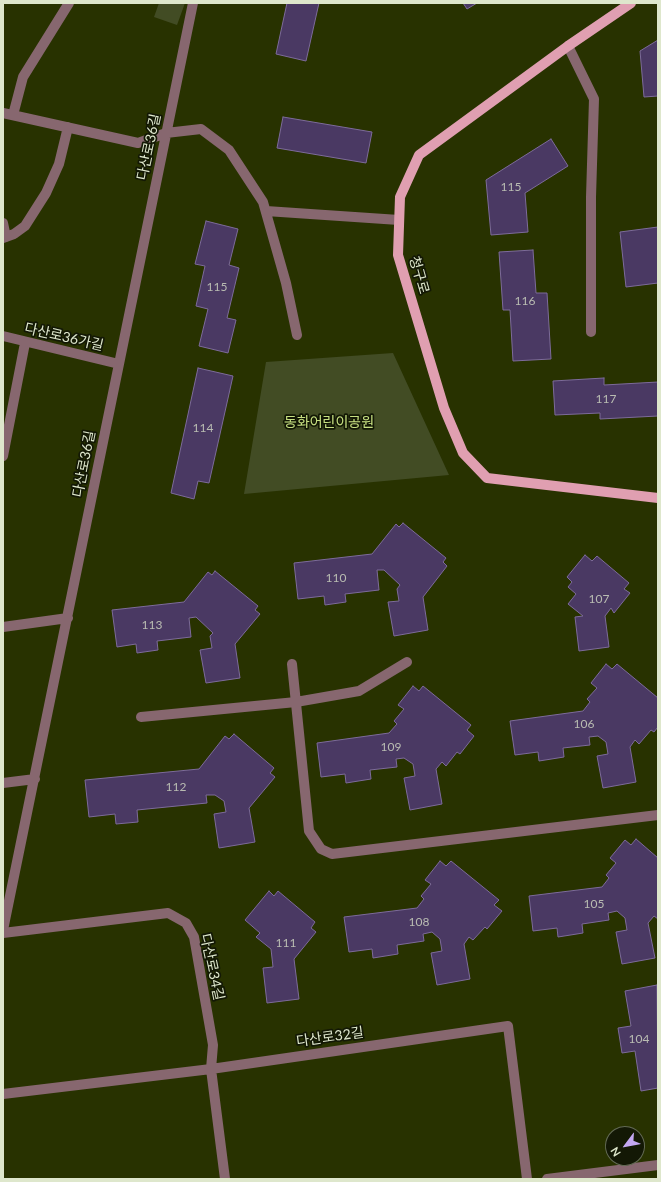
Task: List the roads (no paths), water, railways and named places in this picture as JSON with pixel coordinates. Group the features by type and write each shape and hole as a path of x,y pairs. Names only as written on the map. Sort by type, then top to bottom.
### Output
{"main road":[{"name":"청구로","path":"631,3 568,46 419,155 400,197 398,255 444,408 463,453 487,478 658,498"}],"street":[{"path":"69,3 23,76 8,114 138,143 166,133 201,129 229,150 263,202 286,283 296,335"},
{"name":"다산로36길","path":"3,930 193,3"},
{"path":"568,46 594,100 591,197 591,332"},
{"path":"3,223 5,237 14,234 25,226 46,193 59,164 68,127"},
{"path":"266,211 399,220"},
{"name":"다산로36가길","path":"3,336 25,343 119,364"},
{"path":"3,456 25,343"},
{"path":"3,627 68,618"},
{"path":"142,717 296,702 359,691 407,662"},
{"path":"292,664 309,831 321,849 332,854 658,815"},
{"path":"3,783 35,779"},
{"name":"다산로34길","path":"3,934 168,913 186,923 194,937 213,1045 210,1069 225,1179"},
{"name":"다산로32길","path":"3,1094 210,1069 508,1026 527,1179"},
{"path":"547,1179 658,1165"}],"park label":[{"name":"동화어린이공원","path":"329,422"}]}
